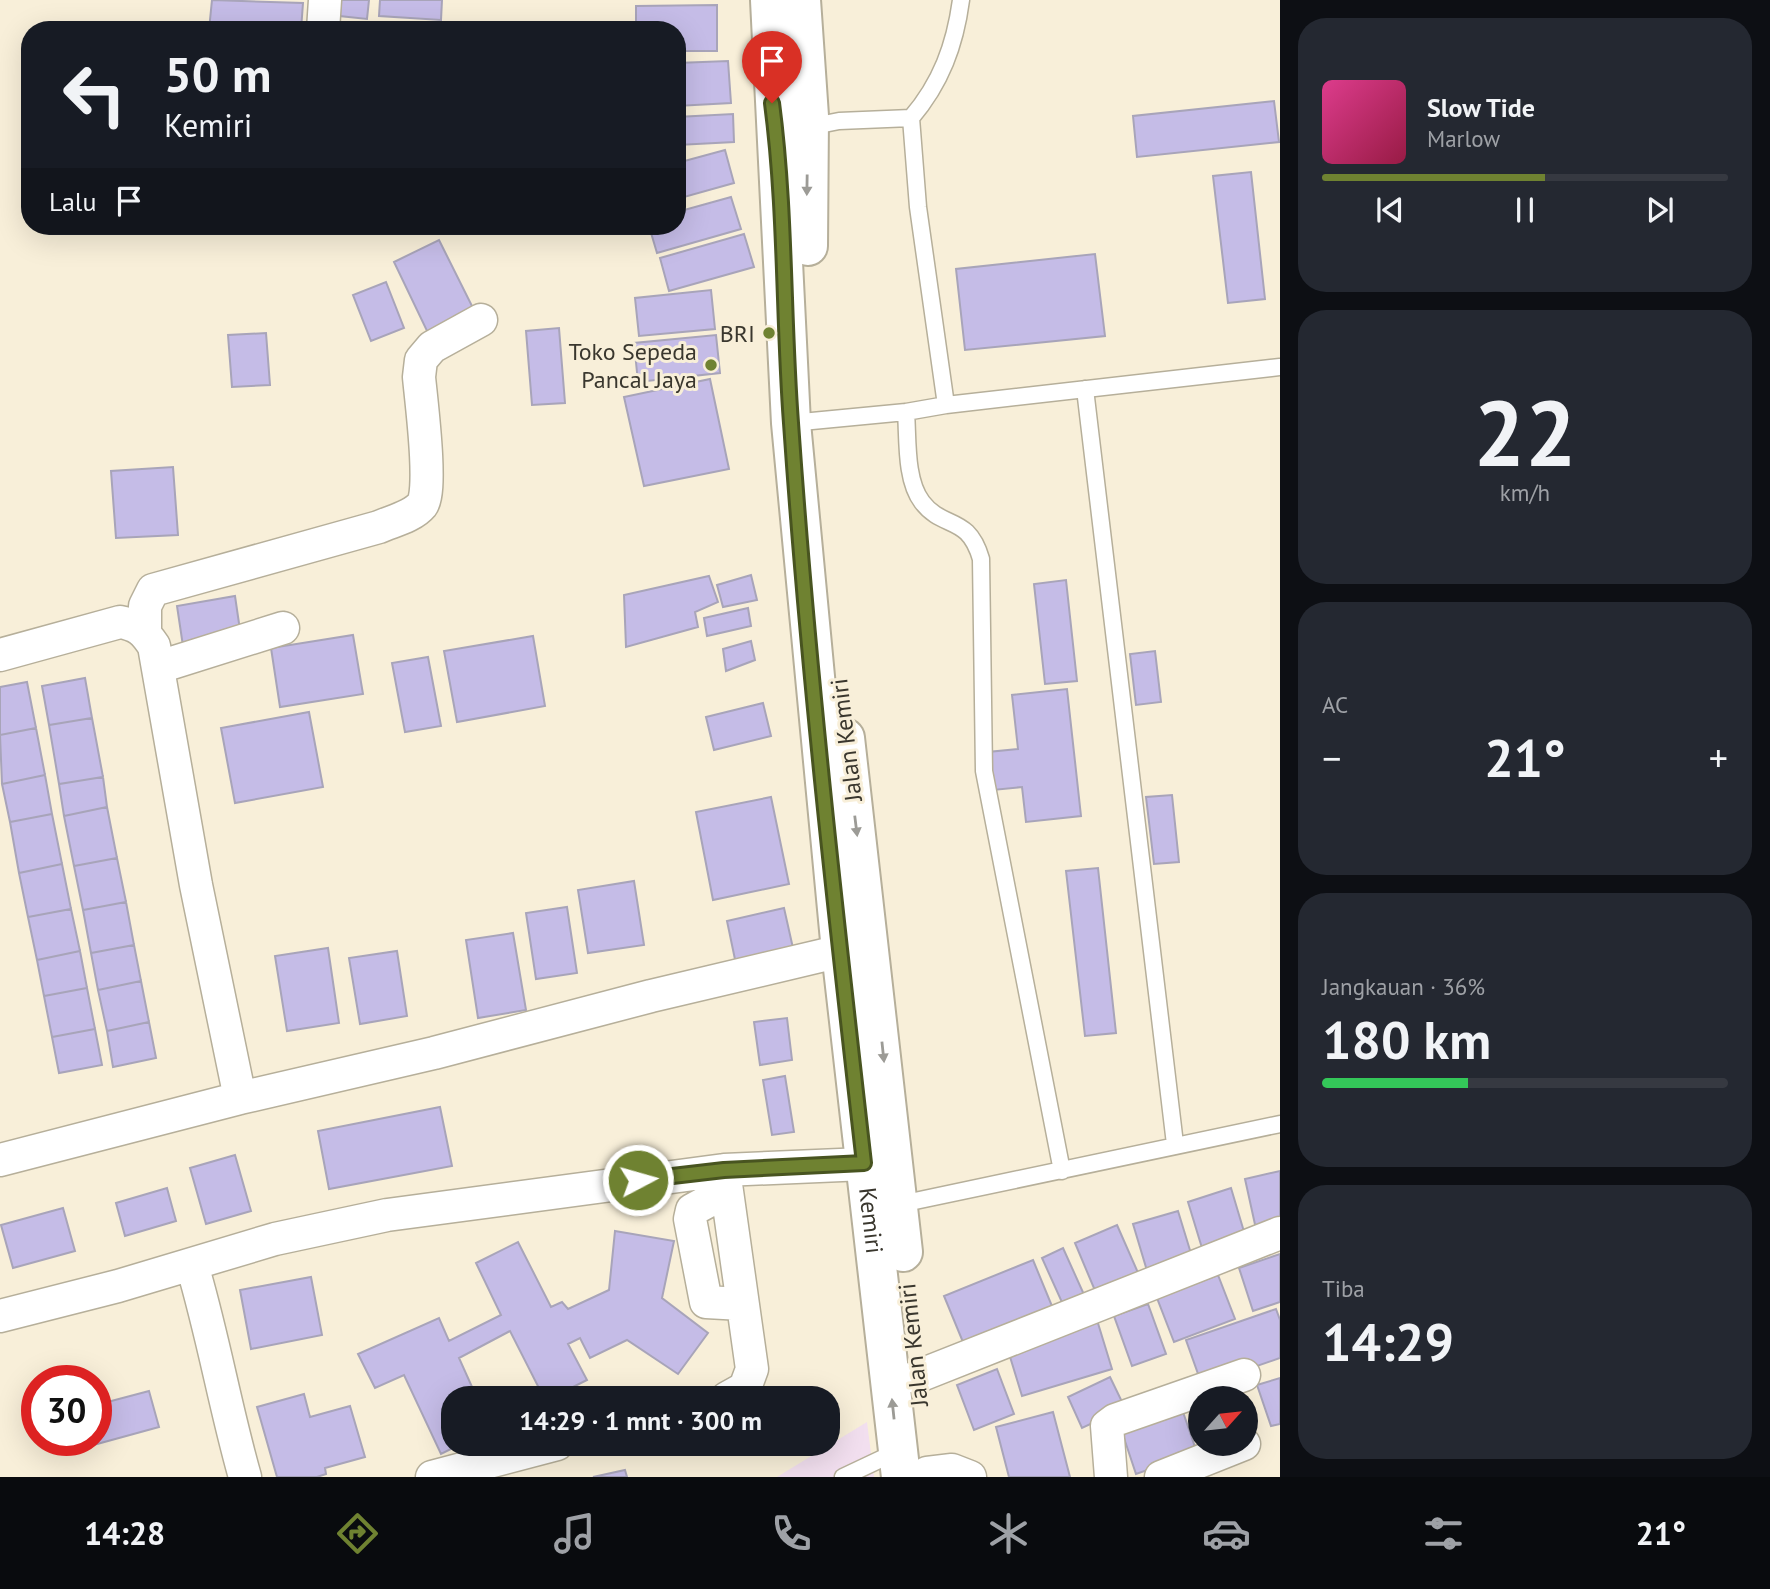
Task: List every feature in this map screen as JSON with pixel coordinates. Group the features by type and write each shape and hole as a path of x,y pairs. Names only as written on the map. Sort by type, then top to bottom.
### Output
{"highway":[{"path":"770,0 792,130"},
{"name":"Jalan Kemiri","path":"801,0 792,130 807,218 804,422 839,685 884,1207 916,1377 913,1470"},
{"name":"Kemiri","path":"804,422 841,951 879,1163"},
{"name":"Kemiri","path":"884,1207 913,1470"}],"street":[{"path":"324,21 325,0"},
{"path":"145,632 145,606 153,590 368,530 410,514 423,505 428,486 419,377 421,360 432,347 481,320"},
{"path":"0,655 120,622 135,625 145,632 154,646 196,886 240,1098"},
{"path":"159,667 283,628"},
{"path":"0,1160 240,1098 394,1063 651,996 841,951"},
{"path":"0,1316 192,1265 275,1239 387,1215 879,1163"},
{"path":"725,1180 752,1369 746,1386"},
{"path":"916,1377 1280,1233"},
{"path":"192,1265 245,1477"},
{"path":"1111,1477 1107,1426 1115,1420 1244,1376"},
{"path":"432,1477 512,1456"},
{"path":"1161,1477 1213,1456"},
{"path":"913,1470 952,1470 970,1477"}],"lane":[{"path":"946,405 918,206 911,118 937,83 958,26 961,0"},
{"path":"792,130 839,121 911,118"},
{"path":"804,422 1280,367"},
{"path":"1084,389 1175,1144"},
{"path":"906,412 913,483 921,501 933,512 964,528 976,542 981,559 984,771 1062,1171"},
{"path":"884,1207 1280,1124"},
{"path":"851,1475 913,1470"}],"shaded area":[{"path":"867,1422 874,1477 777,1477 811,1456 840,1456 840,1438"}],"building":[{"path":"212,0 303,3 302,21 210,21"},
{"path":"332,0 369,0 367,19 330,15"},
{"path":"380,0 442,0 441,20 379,16"},
{"path":"717,5 717,51 686,51 686,21 636,21 636,6"},
{"path":"728,61 731,103 686,106 686,63"},
{"path":"1274,101 1279,142 1137,157 1133,116"},
{"path":"733,114 734,142 686,145 686,117"},
{"path":"725,150 734,183 686,196 686,161"},
{"path":"1251,172 1265,299 1228,303 1213,176"},
{"path":"731,197 741,229 657,253 652,235 686,235 686,210"},
{"path":"744,234 754,267 669,291 660,258"},
{"path":"439,240 474,310 428,333 394,262"},
{"path":"1095,254 1105,336 965,350 956,269"},
{"path":"386,282 404,328 371,341 353,295"},
{"path":"711,290 715,329 639,336 635,298"},
{"path":"559,328 565,403 532,405 526,331"},
{"path":"266,333 270,385 232,387 228,335"},
{"path":"716,335 720,373 638,382 634,343"},
{"path":"710,379 729,469 644,486 624,397"},
{"path":"173,467 178,535 116,538 111,471"},
{"path":"751,575 757,600 723,607 717,585"},
{"path":"709,576 718,602 695,612 698,627 626,647 624,595"},
{"path":"1066,580 1077,681 1045,684 1034,584"},
{"path":"235,596 241,637 183,646 177,606"},
{"path":"748,608 751,626 707,636 704,618"},
{"path":"353,635 363,694 280,707 271,648"},
{"path":"533,636 545,706 457,722 444,651"},
{"path":"751,641 755,660 726,671 723,649"},
{"path":"1155,651 1161,702 1136,705 1130,654"},
{"path":"428,657 441,726 405,732 392,663"},
{"path":"85,678 92,718 49,725 42,686"},
{"path":"27,682 36,728 0,735 0,687"},
{"path":"1067,689 1081,816 1026,822 1022,787 993,790 988,752 1018,749 1012,695"},
{"path":"763,703 771,736 714,750 706,717"},
{"path":"309,712 323,787 235,803 221,728"},
{"path":"92,718 103,777 59,784 49,725"},
{"path":"36,728 45,775 2,784 0,735"},
{"path":"45,775 52,814 10,822 2,784"},
{"path":"103,777 107,807 64,816 59,784"},
{"path":"1172,795 1179,862 1154,864 1146,797"},
{"path":"771,797 789,884 713,900 696,812"},
{"path":"107,807 117,858 74,866 64,816"},
{"path":"52,814 62,864 19,873 10,822"},
{"path":"117,858 126,902 83,910 74,866"},
{"path":"62,864 71,909 28,917 19,873"},
{"path":"1098,868 1116,1033 1085,1036 1066,871"},
{"path":"634,881 644,945 588,953 578,890"},
{"path":"126,902 134,945 91,953 83,910"},
{"path":"567,907 577,973 536,979 526,913"},
{"path":"784,908 795,957 737,969 727,921"},
{"path":"71,909 80,951 37,960 28,917"},
{"path":"513,933 526,1010 478,1018 466,940"},
{"path":"134,945 141,981 98,990 91,953"},
{"path":"328,948 339,1023 287,1031 275,956"},
{"path":"80,951 87,988 44,996 37,960"},
{"path":"397,951 407,1016 360,1024 349,958"},
{"path":"141,981 149,1022 107,1031 98,990"},
{"path":"87,988 95,1029 52,1037 44,996"},
{"path":"787,1018 792,1060 760,1065 754,1022"},
{"path":"149,1022 156,1058 113,1067 107,1031"},
{"path":"95,1029 102,1065 59,1073 52,1037"},
{"path":"785,1076 794,1132 772,1135 763,1080"},
{"path":"440,1107 452,1166 329,1189 318,1131"},
{"path":"235,1155 251,1211 206,1224 190,1168"},
{"path":"1280,1171 1280,1223 1256,1229 1245,1179"},
{"path":"167,1188 176,1221 125,1236 116,1203"},
{"path":"1231,1188 1245,1235 1202,1248 1188,1202"},
{"path":"63,1208 75,1251 13,1268 1,1225"},
{"path":"1178,1211 1193,1260 1148,1274 1133,1224"},
{"path":"1117,1225 1139,1275 1096,1293 1075,1243"},
{"path":"615,1231 674,1241 662,1298 708,1333 678,1374 627,1340 590,1358 580,1338 568,1344 587,1380 575,1386 538,1386 510,1331 459,1358 472,1386 441,1386 441,1454 404,1375 375,1388 358,1354 439,1318 449,1341 501,1315 476,1263 518,1242 551,1307 562,1302 568,1309 609,1290"},
{"path":"1063,1248 1086,1299 1065,1309 1042,1258"},
{"path":"1280,1254 1280,1302 1253,1311 1239,1268"},
{"path":"1033,1260 1054,1311 965,1347 944,1296"},
{"path":"1218,1275 1235,1319 1174,1342 1157,1298"},
{"path":"311,1277 322,1335 251,1349 240,1290"},
{"path":"1148,1304 1166,1354 1132,1366 1114,1316"},
{"path":"1276,1309 1280,1320 1280,1358 1202,1385 1186,1340"},
{"path":"1097,1320 1112,1369 1022,1396 1007,1347"},
{"path":"997,1369 1014,1414 974,1430 957,1385"},
{"path":"1110,1377 1125,1408 1082,1428 1068,1397"},
{"path":"1280,1378 1280,1424 1271,1426 1257,1385"},
{"path":"149,1391 159,1427 112,1440 112,1401"},
{"path":"304,1394 310,1417 350,1406 365,1457 325,1468 326,1474 317,1477 277,1477 257,1407"},
{"path":"1053,1412 1070,1477 1009,1477 996,1427"},
{"path":"1183,1412 1188,1427 1188,1456 1136,1474 1122,1432"},
{"path":"625,1470 627,1477 593,1477"}],"place":[{"name":"BRI","path":"769,333"},
{"name":"Toko Sepeda Pancal Jaya","path":"711,365"}],"route":[{"path":"638,1180 724,1170 864,1163 811,655 791,422 779,161 772,103"}]}
